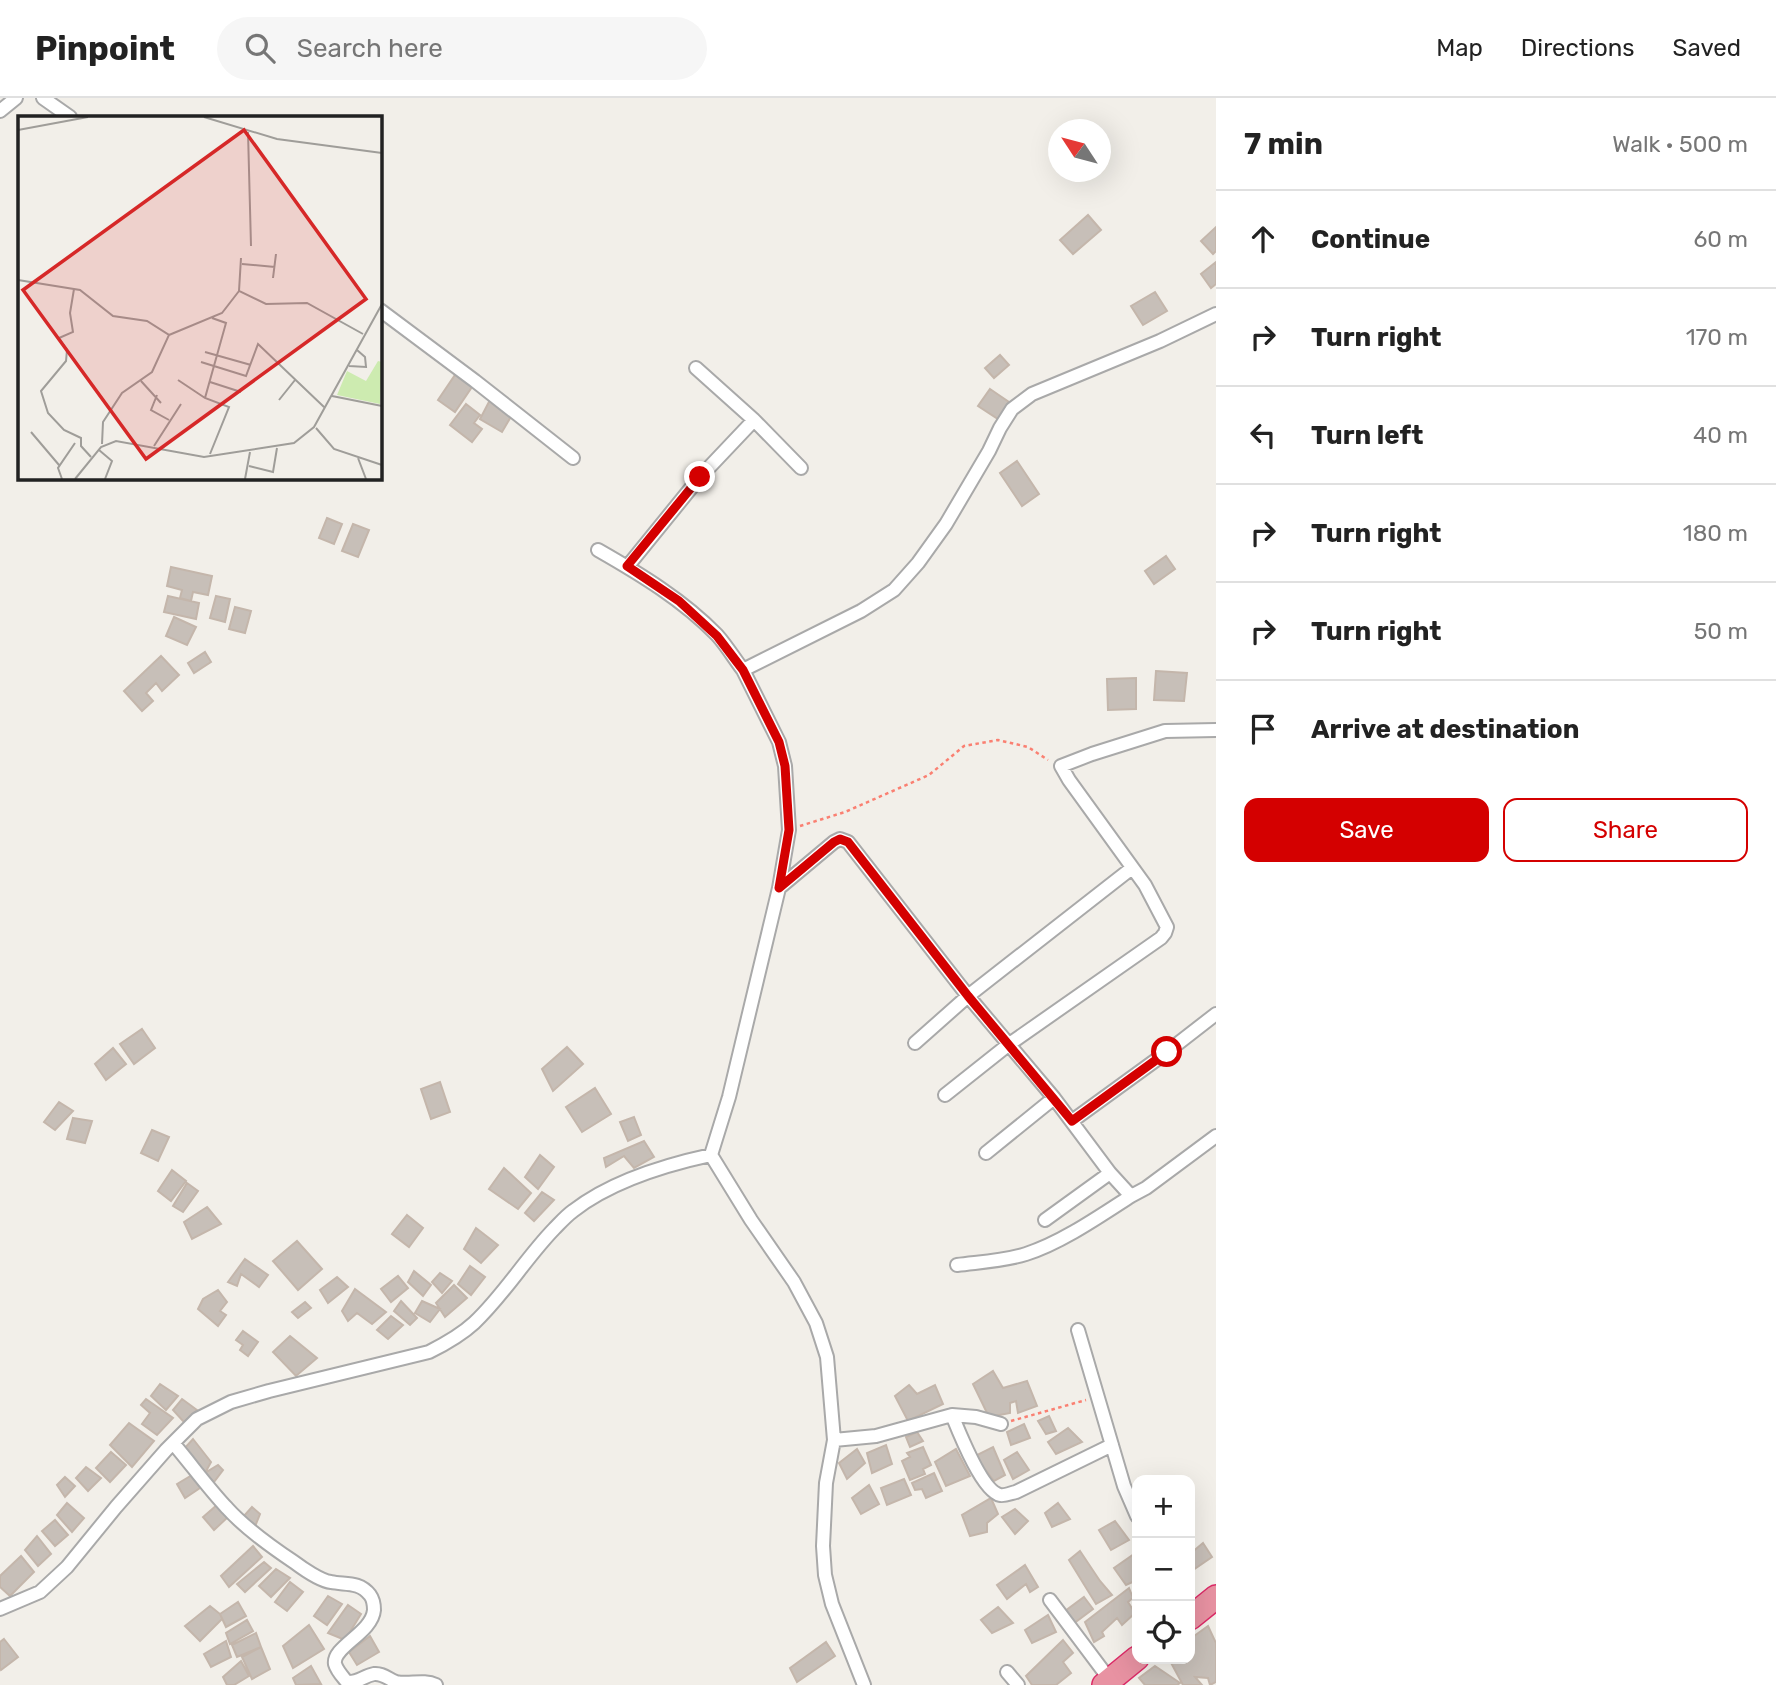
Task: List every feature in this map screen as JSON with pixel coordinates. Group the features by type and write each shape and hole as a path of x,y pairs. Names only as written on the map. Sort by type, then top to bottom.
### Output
{"highway":[{"path":"1195,1612 1216,1597"},
{"path":"1107,1682 1132,1662"}],"street":[{"path":"0,111 16,98"},
{"path":"43,98 68,116"},
{"path":"382,311 573,458"},
{"path":"743,670 860,611 894,590 918,563 946,524 1012,410 1032,394 1160,341 1216,314"},
{"path":"696,368 754,420 801,468"},
{"path":"627,566 700,477 754,420"},
{"path":"598,550 679,601 717,636 743,670 779,742 785,766 789,830 779,888 729,1097 711,1155 794,1282 816,1323 827,1357 834,1440 826,1483 823,1546 825,1574 832,1604 864,1685"},
{"path":"946,1095 1008,1045 1166,933 1165,920 1145,885 1061,766 1165,731 1216,730"},
{"path":"779,888 834,842 840,839 848,842 1130,1196"},
{"path":"915,1043 968,996 1132,868"},
{"path":"1072,1121 1216,1014"},
{"path":"986,1153 1054,1098"},
{"path":"957,1265 1027,1254 1053,1243 1146,1188 1216,1136"},
{"path":"0,1609 40,1591 67,1567 116,1507 197,1419 231,1402 429,1352 453,1340 475,1323 537,1246 572,1211 609,1187 711,1155"},
{"path":"1045,1220 1110,1173"},
{"path":"1078,1330 1124,1486 1132,1504"},
{"path":"834,1440 876,1436 952,1415 976,1417 1002,1424"},
{"path":"952,1415 984,1481 991,1490 1000,1495 1016,1492 1112,1445"},
{"path":"173,1443 228,1510 267,1544 329,1582 346,1582 358,1586 370,1595 374,1606 372,1620 367,1628 342,1650 335,1662 347,1682 359,1681 376,1674 398,1683 425,1682 436,1685"},
{"path":"1050,1600 1107,1682"},
{"path":"1007,1672 1018,1685"}],"path":[{"path":"789,830 845,812 929,775 964,746 998,740 1028,747 1061,766"},
{"path":"1002,1424 1098,1397"}],"building":[{"path":"1088,215 1101,230 1073,254 1060,240"},
{"path":"1216,227 1216,251 1213,254 1201,241"},
{"path":"1216,262 1216,284 1211,288 1201,274"},
{"path":"1155,292 1167,311 1143,325 1131,306"},
{"path":"1000,355 1009,365 994,378 985,368"},
{"path":"457,372 474,384 455,412 438,400"},
{"path":"990,389 1009,402 998,419 978,406"},
{"path":"490,400 513,413 502,432 480,419"},
{"path":"466,404 480,415 474,423 482,429 472,442 450,425"},
{"path":"1017,461 1039,494 1022,506 1000,473"},
{"path":"327,518 342,524 334,544 319,538"},
{"path":"353,524 369,530 358,557 342,551"},
{"path":"1166,556 1175,569 1154,584 1145,571"},
{"path":"171,567 212,576 208,595 193,592 191,601 180,598 182,590 167,586"},
{"path":"168,596 199,603 196,619 164,612"},
{"path":"216,596 230,599 225,622 210,618"},
{"path":"235,607 251,611 245,633 229,629"},
{"path":"174,617 196,627 187,645 166,636"},
{"path":"205,652 211,662 194,673 188,663"},
{"path":"161,656 179,675 162,691 156,683 146,693 153,701 142,711 124,691"},
{"path":"1156,671 1187,673 1184,701 1154,700"},
{"path":"1136,678 1136,709 1108,710 1107,679"},
{"path":"142,1029 155,1048 134,1064 120,1044"},
{"path":"567,1047 583,1064 553,1091 542,1069"},
{"path":"113,1048 126,1064 106,1080 95,1064"},
{"path":"440,1082 450,1112 431,1119 421,1089"},
{"path":"595,1088 611,1114 582,1132 566,1107"},
{"path":"59,1102 73,1111 55,1130 44,1122"},
{"path":"634,1117 641,1135 628,1141 620,1122"},
{"path":"73,1118 92,1121 85,1143 67,1139"},
{"path":"152,1130 169,1137 158,1161 141,1153"},
{"path":"644,1141 654,1157 634,1168 624,1156 606,1167 604,1158"},
{"path":"540,1155 554,1167 538,1189 525,1177"},
{"path":"504,1168 531,1193 518,1209 489,1189"},
{"path":"172,1170 186,1181 171,1201 158,1191"},
{"path":"187,1183 198,1191 183,1212 173,1206"},
{"path":"542,1192 554,1200 534,1221 525,1213"},
{"path":"207,1207 221,1224 192,1239 184,1222"},
{"path":"407,1215 423,1228 409,1247 392,1234"},
{"path":"476,1228 498,1245 481,1263 464,1249"},
{"path":"297,1241 322,1269 298,1290 273,1261"},
{"path":"245,1259 268,1275 259,1287 241,1274 237,1286 228,1282"},
{"path":"470,1266 485,1277 471,1295 458,1284"},
{"path":"414,1271 431,1285 423,1296 408,1282"},
{"path":"440,1273 452,1281 442,1293 432,1282"},
{"path":"398,1276 408,1288 391,1302 381,1289"},
{"path":"337,1277 348,1287 328,1303 320,1290"},
{"path":"454,1285 467,1298 445,1317 436,1303"},
{"path":"355,1289 386,1312 372,1324 357,1313 348,1321 342,1311"},
{"path":"218,1290 227,1302 220,1311 226,1315 218,1326 198,1309 203,1299"},
{"path":"401,1301 417,1318 410,1325 394,1311"},
{"path":"422,1301 440,1309 430,1322 415,1313"},
{"path":"305,1302 311,1308 298,1318 292,1312"},
{"path":"391,1316 403,1325 388,1339 377,1330"},
{"path":"243,1331 258,1342 248,1356 240,1350 243,1345 236,1340"},
{"path":"290,1336 317,1358 296,1376 273,1352"},
{"path":"993,1371 1003,1388 1027,1381 1037,1406 1018,1413 1016,1401 1010,1403 1010,1413 989,1417 973,1384"},
{"path":"160,1384 178,1396 166,1410 151,1396"},
{"path":"909,1385 917,1394 935,1385 943,1404 908,1421 895,1396"},
{"path":"146,1399 173,1418 157,1435 142,1424 150,1413 141,1405"},
{"path":"182,1399 197,1410 184,1422 173,1410"},
{"path":"1049,1416 1056,1431 1046,1434 1038,1421"},
{"path":"129,1423 154,1441 132,1467 110,1445"},
{"path":"1024,1424 1030,1438 1011,1445 1007,1432"},
{"path":"1068,1428 1082,1442 1056,1454 1048,1442"},
{"path":"917,1432 923,1441 910,1447 906,1437"},
{"path":"193,1439 211,1462 205,1473 183,1450"},
{"path":"886,1445 892,1464 872,1473 867,1453"},
{"path":"923,1447 931,1465 923,1469 925,1474 910,1480 902,1461 910,1457 907,1453"},
{"path":"993,1447 1005,1475 994,1481 975,1456"},
{"path":"857,1449 865,1463 847,1479 839,1463"},
{"path":"956,1449 970,1476 946,1486 935,1462"},
{"path":"111,1452 126,1465 110,1482 96,1468"},
{"path":"1017,1452 1029,1470 1013,1479 1004,1460"},
{"path":"218,1465 223,1470 214,1482 205,1473"},
{"path":"86,1467 101,1478 88,1491 76,1478"},
{"path":"934,1473 942,1491 926,1498 922,1489 915,1490 912,1483"},
{"path":"192,1475 200,1488 185,1498 177,1484"},
{"path":"65,1477 75,1486 65,1497 57,1485"},
{"path":"904,1479 911,1495 887,1505 881,1488"},
{"path":"869,1485 879,1504 861,1514 852,1498"},
{"path":"991,1498 998,1514 987,1523 987,1532 970,1536 962,1515"},
{"path":"67,1503 84,1518 72,1532 57,1515"},
{"path":"1058,1503 1070,1519 1052,1527 1045,1513"},
{"path":"217,1505 228,1517 214,1530 203,1517"},
{"path":"252,1507 260,1514 254,1529 243,1517"},
{"path":"1015,1509 1028,1521 1015,1534 1002,1517"},
{"path":"55,1520 68,1535 55,1546 42,1531"},
{"path":"1115,1521 1129,1540 1111,1550 1099,1530"},
{"path":"37,1536 51,1554 38,1566 25,1550"},
{"path":"1203,1543 1212,1557 1195,1569 1195,1550"},
{"path":"253,1546 262,1557 229,1587 221,1576"},
{"path":"1080,1551 1112,1595 1096,1604 1069,1560"},
{"path":"1132,1555 1132,1582 1126,1585 1114,1568"},
{"path":"21,1556 34,1572 10,1596 0,1587 0,1576"},
{"path":"264,1562 271,1568 245,1592 237,1584"},
{"path":"1025,1565 1038,1587 1030,1592 1026,1584 1007,1599 997,1585"},
{"path":"276,1569 290,1578 271,1597 259,1586"},
{"path":"290,1582 303,1592 287,1611 275,1602"},
{"path":"1129,1588 1132,1599 1128,1602 1132,1616 1122,1625 1117,1618 1102,1632 1104,1636 1094,1642 1085,1622"},
{"path":"328,1596 342,1604 327,1625 314,1616"},
{"path":"1084,1597 1093,1609 1073,1624 1065,1611"},
{"path":"238,1602 246,1616 226,1627 220,1614"},
{"path":"348,1605 361,1614 345,1640 328,1633"},
{"path":"210,1606 222,1619 200,1641 185,1626"},
{"path":"998,1607 1013,1623 992,1633 981,1620"},
{"path":"1048,1615 1056,1632 1032,1643 1025,1630"},
{"path":"247,1620 253,1631 230,1644 226,1633"},
{"path":"309,1625 324,1649 293,1668 283,1646"},
{"path":"1208,1626 1216,1643 1216,1682 1210,1685 1208,1678 1195,1677 1202,1685 1183,1685 1172,1664 1195,1664 1195,1635"},
{"path":"256,1633 261,1647 237,1657 232,1645"},
{"path":"370,1636 379,1652 357,1665 349,1652"},
{"path":"4,1639 18,1657 1,1670 0,1642"},
{"path":"1063,1640 1073,1653 1063,1662 1071,1673 1056,1685 1032,1685 1026,1676"},
{"path":"226,1641 231,1657 211,1667 204,1654"},
{"path":"826,1642 835,1656 797,1682 790,1668"},
{"path":"261,1647 270,1669 252,1679 242,1657"},
{"path":"241,1661 249,1676 234,1685 227,1685 223,1677"},
{"path":"311,1666 321,1684 296,1685 293,1678"},
{"path":"1155,1666 1180,1683 1145,1685 1139,1678"}],"route":[{"path":"700,477 627,566 679,601 717,636 743,670 779,742 785,766 789,830 779,888 834,842 840,839 848,842 968,996 1072,1121 1167,1052"}]}
